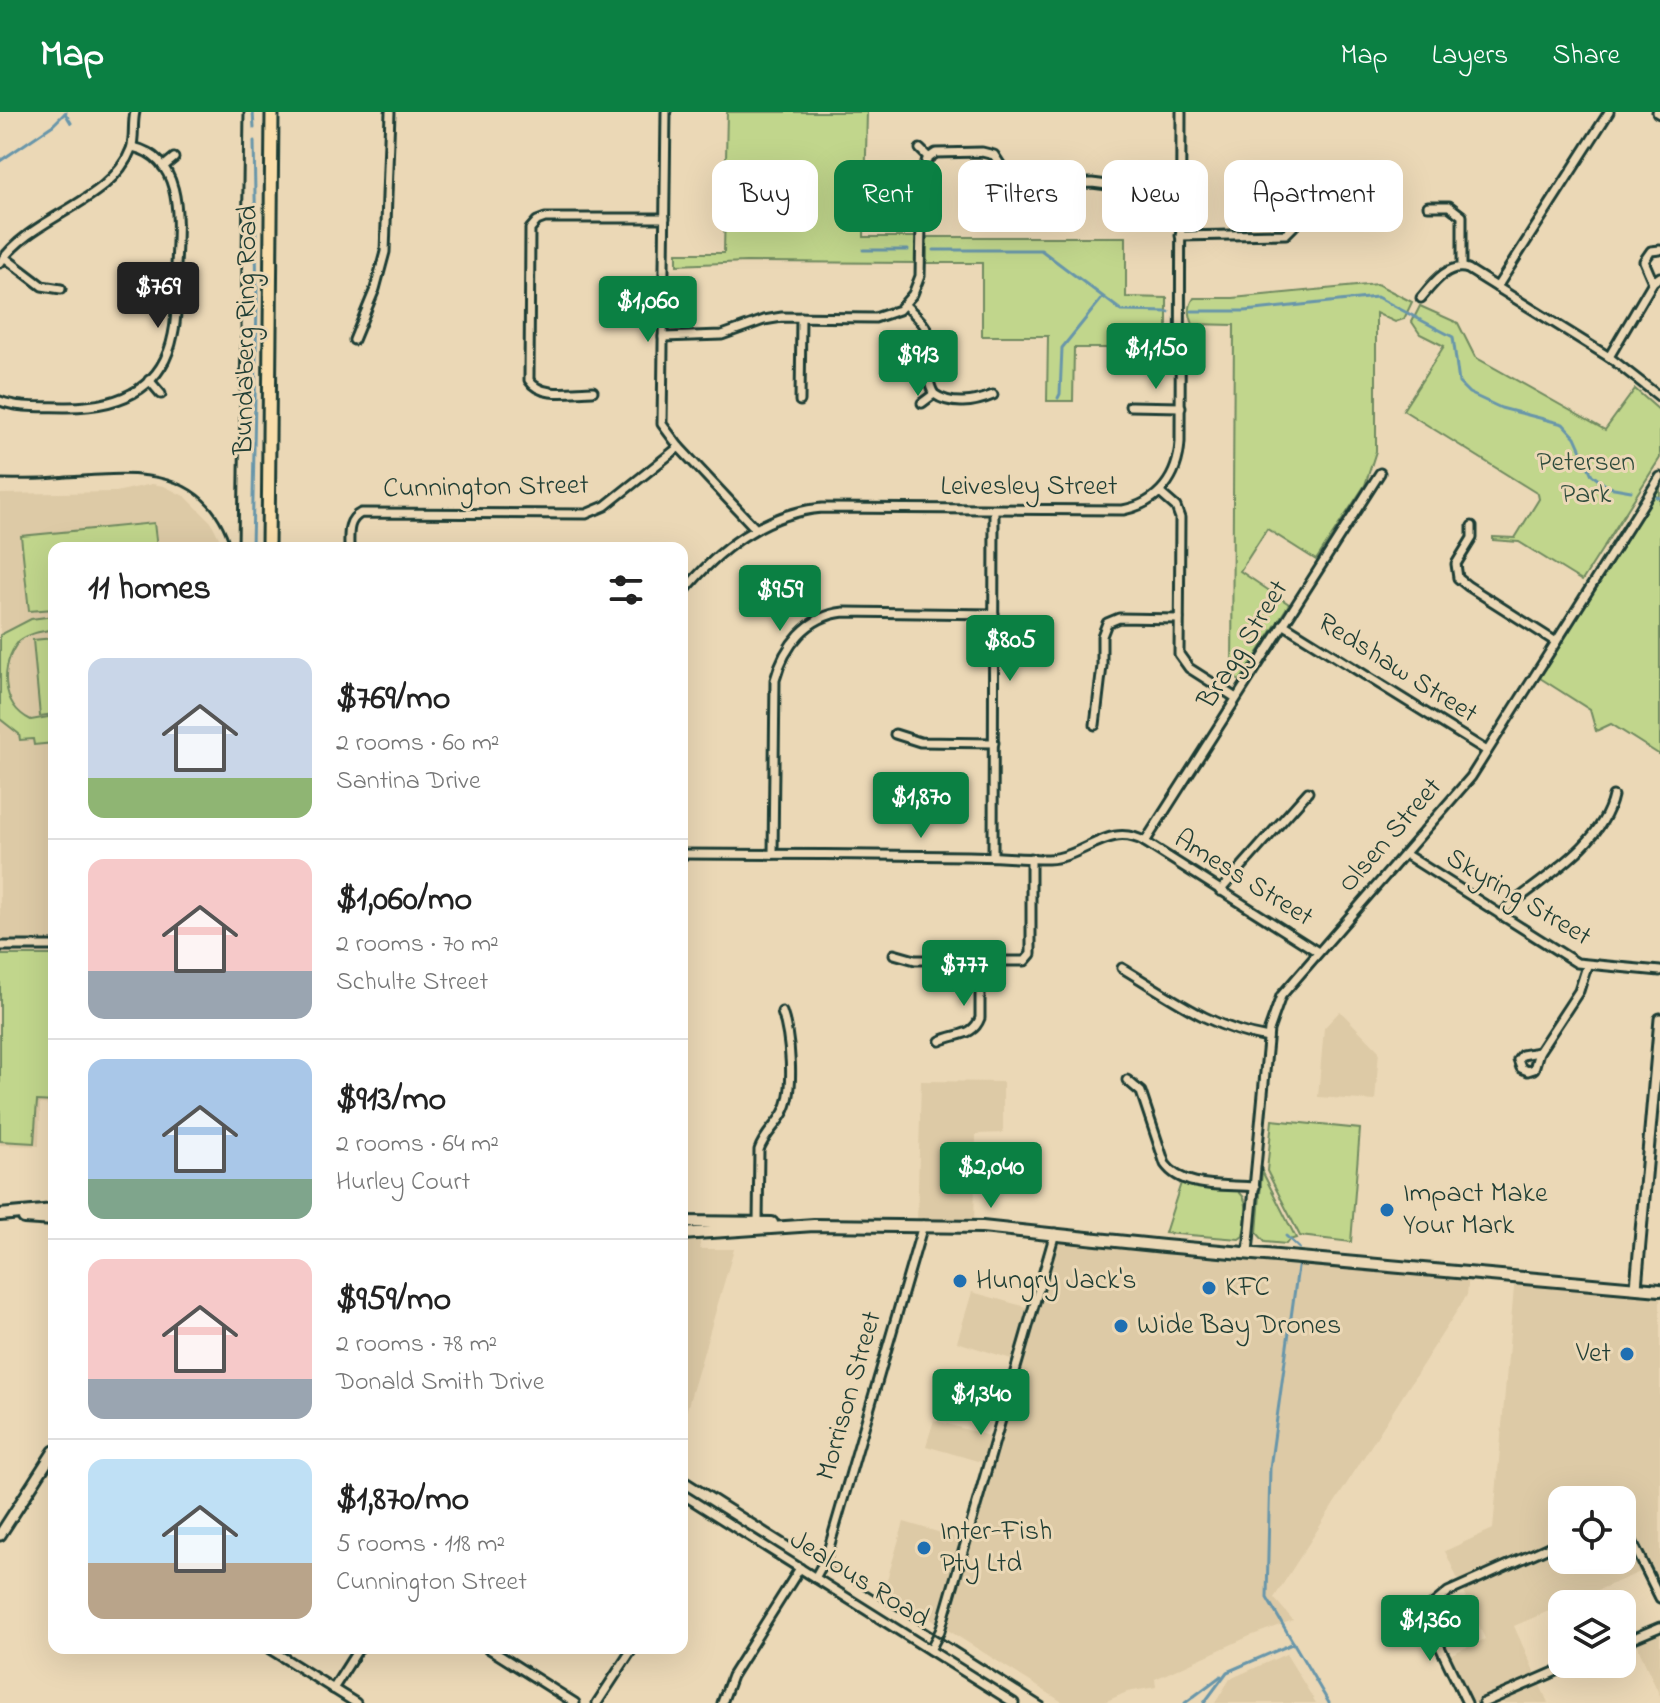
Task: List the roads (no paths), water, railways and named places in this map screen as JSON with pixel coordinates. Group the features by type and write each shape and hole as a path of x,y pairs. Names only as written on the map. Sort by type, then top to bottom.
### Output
{"main road":[{"name":"Bundaberg Ring Road","path":"268,542 272,112"},
{"path":"0,1216 48,1211"},
{"path":"0,1216 48,1220"},
{"path":"688,1222 982,1227 1660,1290"},
{"path":"688,1233 758,1225"}],"street":[{"path":"61,289 42,286 2,260 25,236 118,172 133,147 133,112"},
{"path":"354,340 371,300 385,252 390,112"},
{"path":"666,112 662,424 679,447 755,528"},
{"path":"1181,112 1181,160"},
{"path":"1497,287 1609,112"},
{"path":"0,401 24,406 94,407 130,396 149,380 169,349 175,322 178,204 173,183 163,167 152,156 133,147"},
{"path":"920,149 929,158"},
{"path":"663,337 722,335 764,320 877,318 892,314 905,305 915,291 920,276 922,174 929,158 942,153 988,153 998,159 1007,175 1024,184 1102,184"},
{"path":"163,167 174,158"},
{"path":"1428,206 1449,206 1462,216 1462,267"},
{"path":"593,391 546,392 530,387 527,372 528,259 532,222 548,218 665,218"},
{"path":"1180,232 1181,407 1178,462 1160,493 1176,507 1180,518 1179,654 1185,665 1236,698"},
{"path":"1180,236 1288,232"},
{"path":"1609,357 1656,279 1644,261 1651,251 1660,250"},
{"path":"1421,298 1449,270 1462,267 1609,357 1660,397"},
{"path":"905,305 927,331 930,344 929,384 934,394 952,402 980,401 993,395"},
{"path":"800,401 801,317"},
{"path":"149,380 161,394"},
{"path":"922,403 934,394"},
{"path":"1130,406 1181,407"},
{"name":"Cunnington Street","path":"349,542 352,514 366,512 586,514 605,506 679,447"},
{"name":"Bragg Street","path":"1145,842 1380,473"},
{"name":"Olsen Street","path":"1248,1252 1270,1022 1281,996 1453,800 1660,477"},
{"name":"Leivesley Street","path":"688,587 755,528 782,515 822,508 1123,510 1142,505 1160,493"},
{"path":"993,856 994,510"},
{"path":"1472,526 1471,542 1456,564 1458,578 1556,642"},
{"path":"773,854 775,680 784,654 800,633 825,616 842,612 994,614"},
{"path":"1095,725 1104,620 1179,619"},
{"name":"Redshaw Street","path":"1283,624 1487,751"},
{"path":"895,734 920,742 994,743"},
{"path":"1220,891 1308,792"},
{"path":"1501,916 1594,835 1607,815 1613,796"},
{"path":"688,854 1031,858 1065,856 1114,835 1129,835 1145,842"},
{"name":"Amess Street","path":"1145,842 1318,952"},
{"name":"Skyring Street","path":"1405,854 1568,959 1587,966 1660,971"},
{"path":"894,954 915,960 957,960 980,967 995,961 1025,961 1031,954 1031,858"},
{"path":"0,946 48,946"},
{"path":"1539,1052 1579,991 1587,966"},
{"path":"940,1041 951,1035 971,1032 977,1026 980,1018 980,967"},
{"path":"1122,968 1209,1021 1268,1038"},
{"path":"758,1225 759,1150 788,1100 790,1037 782,1012"},
{"path":"1636,1287 1655,1128 1660,1019"},
{"path":"1127,1080 1141,1092 1165,1164 1172,1173 1188,1181 1255,1187"},
{"name":"Morrison Street","path":"815,1578 826,1558 923,1225"},
{"path":"930,1650 940,1631 1055,1233"},
{"path":"0,1535 48,1460"},
{"name":"Jealous Road","path":"688,1498 1014,1703"},
{"path":"1467,1703 1428,1622 1429,1610 1435,1600 1448,1592 1548,1547"},
{"path":"1636,1549 1660,1598"},
{"path":"722,1703 732,1676 800,1568"},
{"path":"1636,1637 1660,1627"},
{"path":"278,1654 356,1703"},
{"path":"333,1689 355,1654"},
{"path":"497,1654 575,1703"},
{"path":"597,1703 629,1654"},
{"path":"1483,1703 1548,1675"}],"waterway":[{"path":"0,161 53,125 66,112"},
{"path":"253,112 254,128"},
{"path":"65,113 71,123"},
{"path":"252,542 257,300 254,141"},
{"path":"863,250 908,250"},
{"path":"934,250 1041,250 1122,311 1169,312"},
{"path":"1058,398 1062,348 1103,297"},
{"path":"1192,311 1245,311 1377,297 1453,337 1459,383 1469,393 1501,408 1563,424 1575,437 1592,475 1608,487 1631,491"},
{"path":"1286,1236 1299,1248"},
{"path":"1298,1267 1270,1468 1267,1598 1329,1703"},
{"path":"1204,1703 1227,1672 1294,1643"},
{"path":"1185,1703 1221,1676"}],"railway":[{"path":"238,542 244,112"},
{"path":"0,479 110,474 161,478 183,486 203,499 219,520 228,542"},
{"path":"688,1478 1044,1703"}],"place":[{"name":"Impact Make Your Mark","path":"1387,1210"},
{"name":"Hungry Jack's","path":"960,1281"},
{"name":"KFC","path":"1209,1288"},
{"name":"Wide Bay Drones","path":"1121,1326"},
{"name":"Vet","path":"1627,1354"},
{"name":"Inter-Fish Pty Ltd","path":"924,1548"}],"park label":[{"name":"Petersen Park","path":"1586,479"}]}
